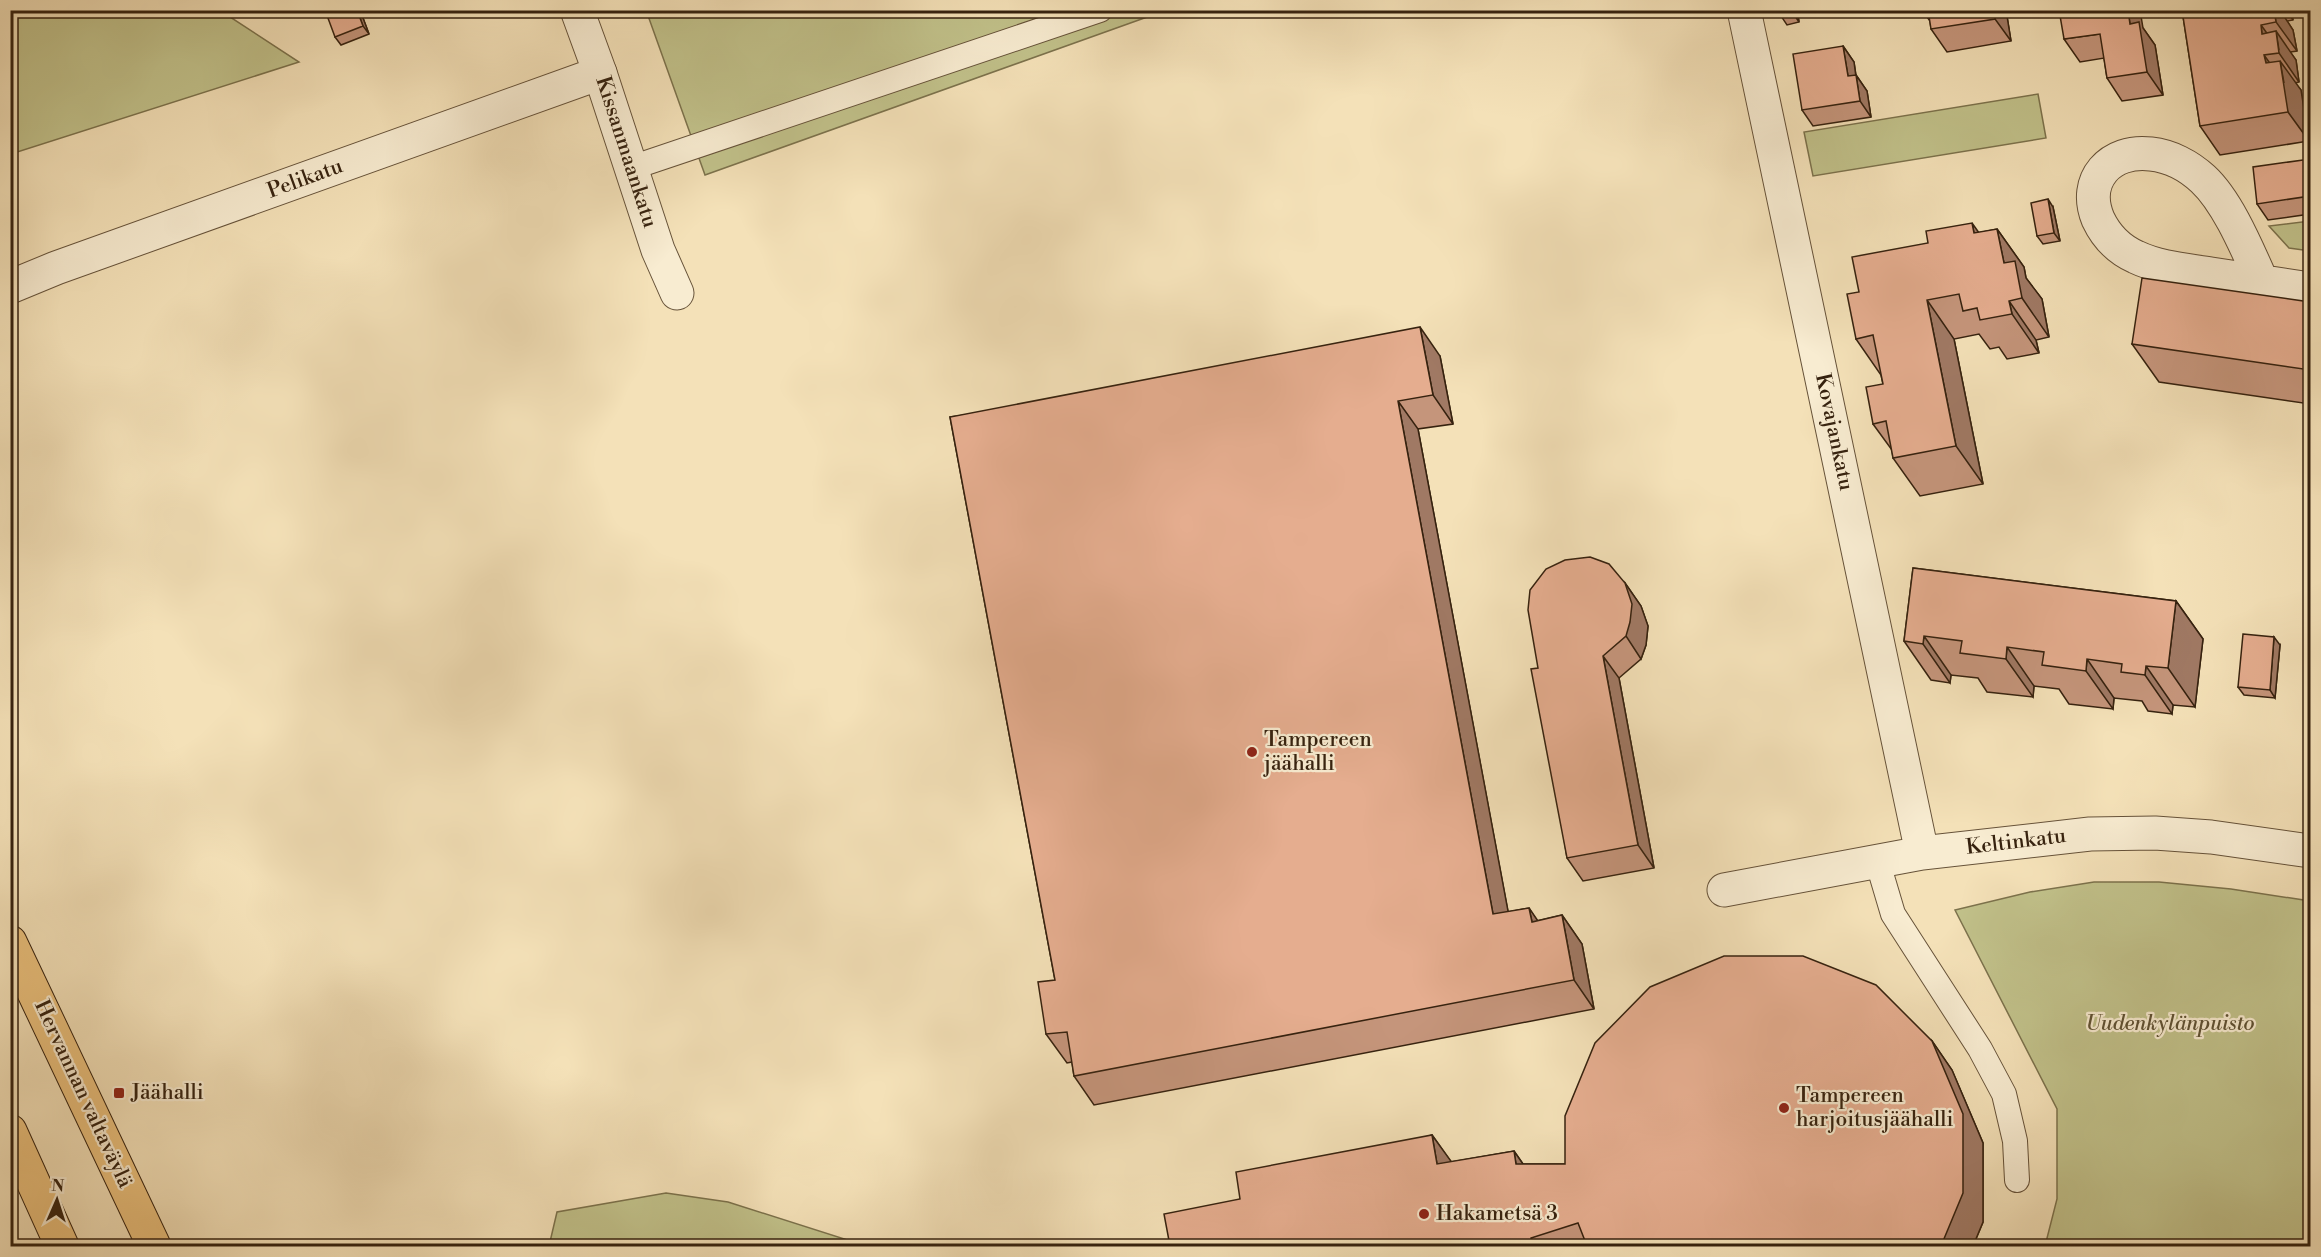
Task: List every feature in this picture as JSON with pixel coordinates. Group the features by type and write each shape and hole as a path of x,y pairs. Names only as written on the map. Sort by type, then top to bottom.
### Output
{"highway":[{"name":"Hervannan valtaväylä","path":"10,942 154,1246"},
{"path":"10,1131 62,1246"}],"street":[{"name":"Kissanmaankatu","path":"578,10 658,250 677,293"},
{"name":"Kovajankatu","path":"1744,10 1922,853"},
{"name":"Pelikatu","path":"10,287 56,268 600,74"},
{"path":"2262,282 2241,237 2218,199 2205,180 2187,166 2166,157 2138,153 2124,157 2099,174 2093,185 2092,197 2104,232 2117,245 2135,257 2164,267 2262,282 2310,289"},
{"name":"Keltinkatu","path":"1724,890 1922,853 2090,834 2144,833 2218,838 2310,850"}],"lane":[{"path":"631,168 1100,10"},
{"path":"1877,860 1893,914 1980,1049 2004,1094 2015,1141 2017,1180"}],"green space":[{"path":"11,10 221,11 299,62 11,154"},
{"path":"646,10 1164,11 705,175"},
{"path":"2038,94 2046,138 1813,176 1804,132"},
{"path":"2310,221 2310,251 2289,248 2269,226"},
{"name":"Uudenkylänpuisto","path":"2094,882 2159,882 2231,889 2310,901 2310,1246 2045,1246 2057,1199 2057,1109 1955,910 2030,892"},
{"path":"666,1193 728,1202 857,1243 857,1246 549,1246 557,1212"}],"building":[{"path":"325,10 357,10 363,26 335,37"},
{"path":"1928,10 1994,10 1995,19 1931,29"},
{"path":"2059,10 2128,10 2130,24 2139,22 2147,72 2107,78 2100,34 2064,39"},
{"path":"2182,10 2274,10 2276,22 2261,25 2262,34 2276,31 2279,53 2264,55 2266,63 2280,61 2288,112 2200,126"},
{"path":"1843,46 1848,76 1856,75 1860,101 1802,110 1793,54"},
{"path":"2310,159 2310,196 2257,204 2253,167"},
{"path":"2048,199 2054,233 2037,236 2031,203"},
{"path":"1972,223 1974,233 1997,229 2004,263 2015,261 2022,298 2009,301 2012,314 1980,320 1977,308 1963,311 1959,294 1927,300 1956,446 1893,458 1886,421 1873,424 1866,387 1883,384 1873,335 1856,339 1847,294 1859,292 1852,257 1928,243 1926,231"},
{"path":"2142,278 2310,302 2310,370 2132,344"},
{"name":"Tampereen jäähalli","path":"1420,327 1433,395 1398,401 1493,914 1529,908 1532,922 1562,915 1574,980 1074,1076 1067,1032 1046,1034 1038,982 1055,980 950,417"},
{"path":"1590,557 1609,564 1625,583 1632,604 1626,636 1603,656 1638,845 1567,858 1531,669 1538,668 1528,610 1530,590 1546,569 1565,560"},
{"path":"1913,568 2176,601 2168,668 2146,666 2145,675 2121,672 2122,664 2087,659 2086,671 2042,665 2044,652 2007,647 2006,659 1960,653 1962,641 1924,636 1923,644 1904,641"},
{"path":"2243,634 2274,637 2270,690 2238,687"},
{"name":"Tampereen harjoitusjäähalli","path":"1724,956 1803,956 1876,985 1932,1041 1963,1114 1963,1193 1941,1246 1587,1246 1578,1223 1531,1238 1532,1246 1170,1246 1164,1214 1240,1199 1236,1172 1432,1135 1437,1164 1514,1151 1516,1164 1565,1164 1565,1116 1595,1043 1650,987"}],"place":[{"name":"Tampereen jäähalli","path":"1252,752"},
{"name":"Jäähalli","path":"119,1093"},
{"name":"Tampereen harjoitusjäähalli","path":"1784,1108"},
{"name":"Hakametsä 3","path":"1424,1214"}]}
